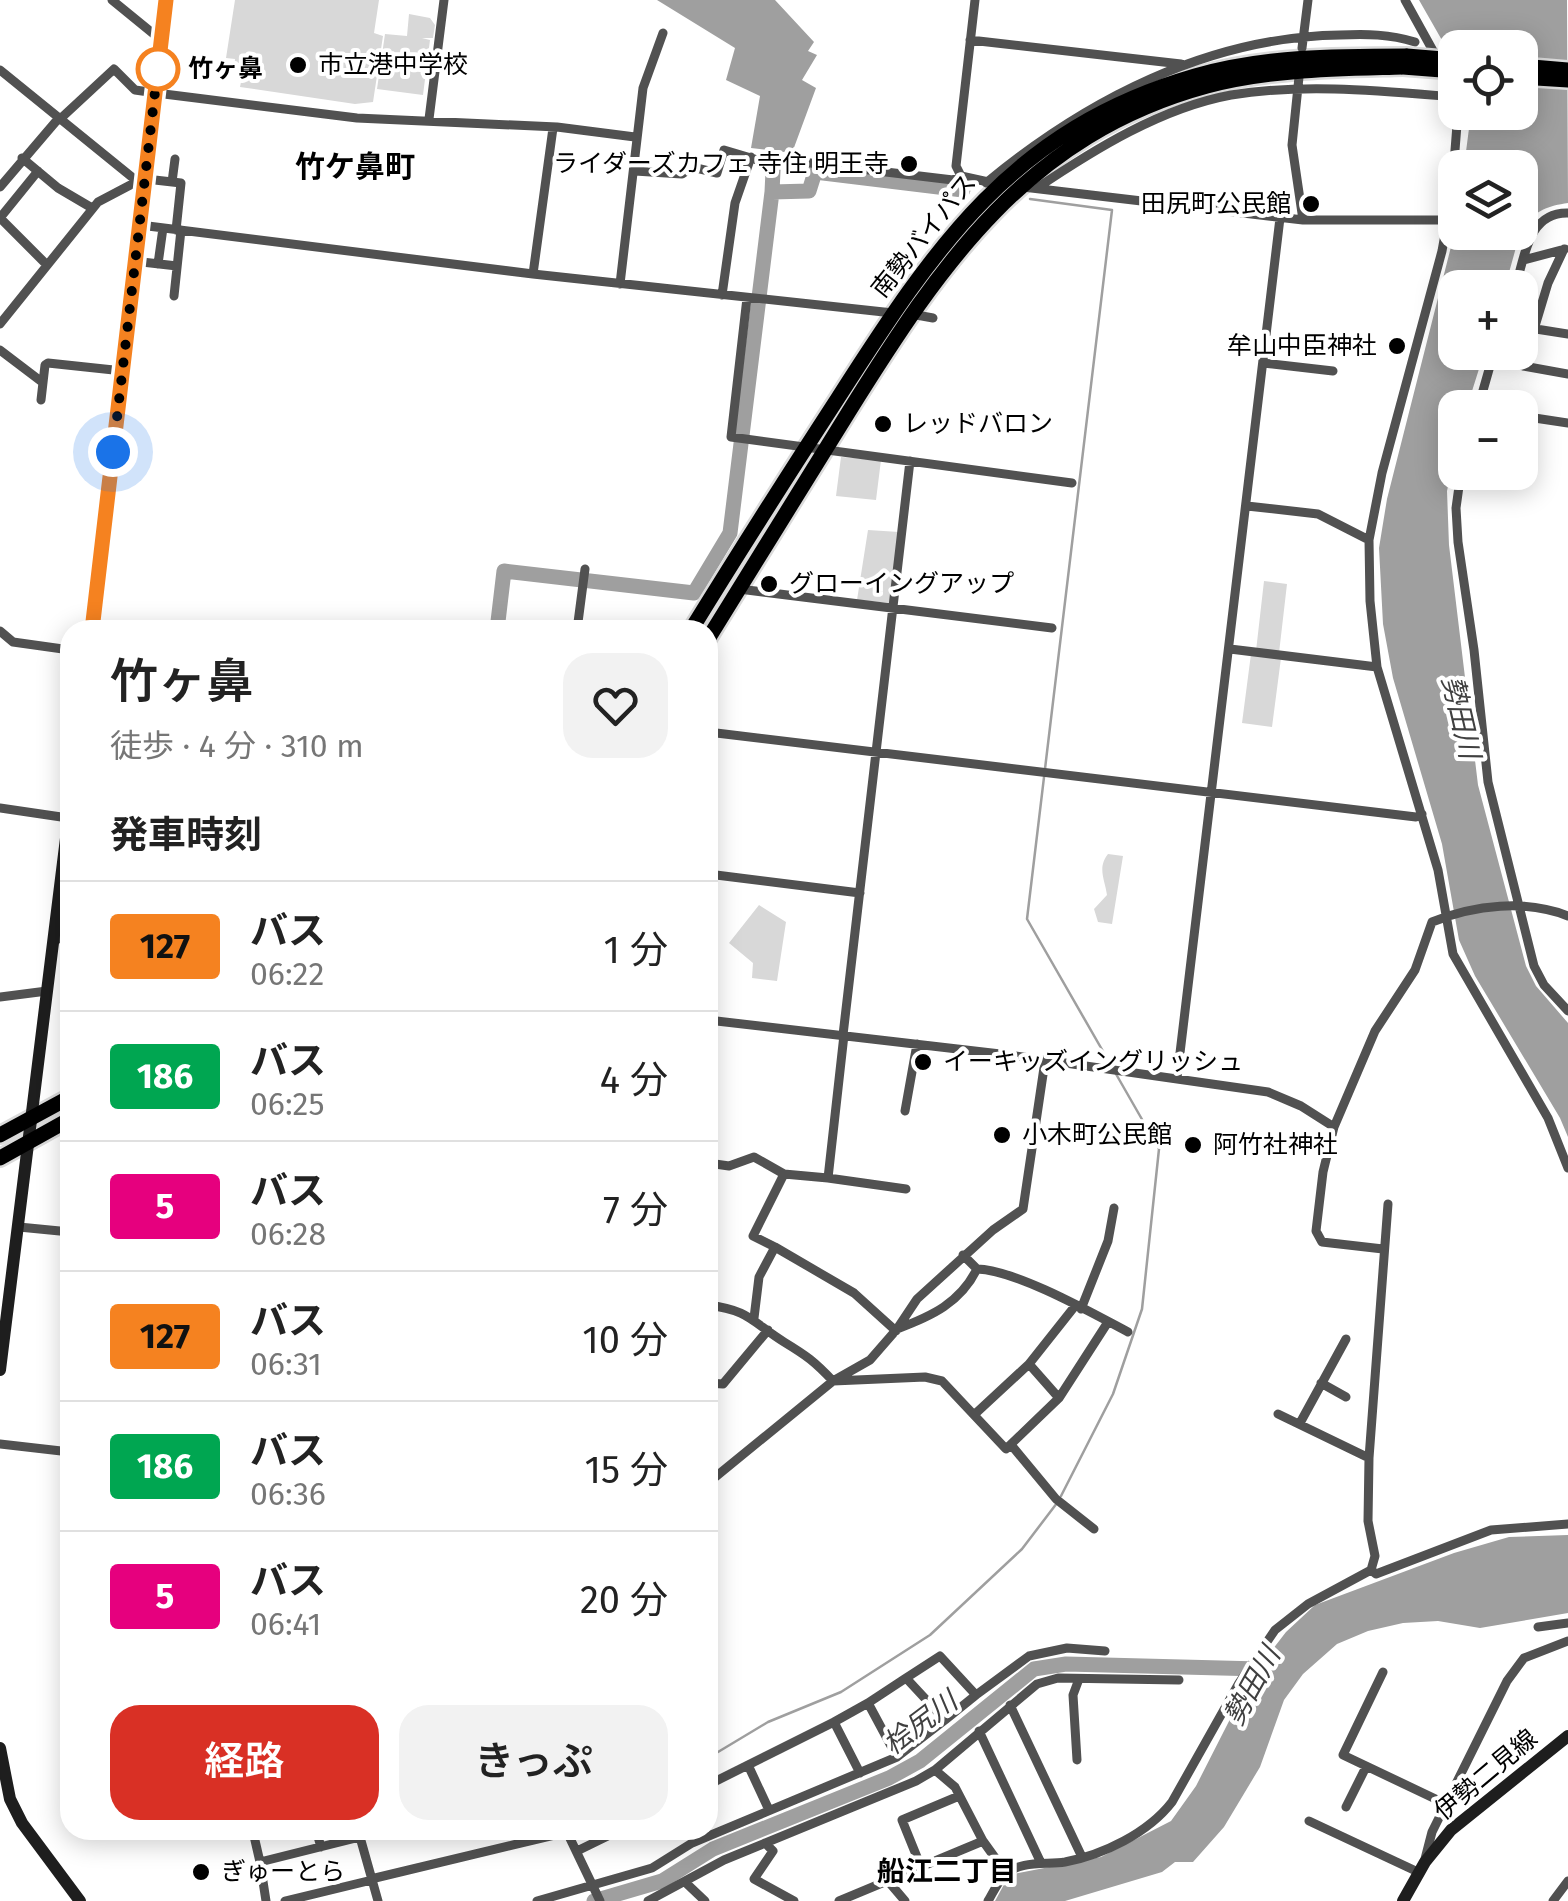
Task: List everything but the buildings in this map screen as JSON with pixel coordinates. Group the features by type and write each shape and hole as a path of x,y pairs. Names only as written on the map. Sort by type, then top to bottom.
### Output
{"highway":[{"name":"南勢バイパス","path":"718,622 910,314 973,234 1087,137 1137,111 1185,93 1274,73 1408,55 1438,68"},
{"name":"南勢バイパス","path":"697,620 893,313 936,252 992,184 1088,120 1176,82 1274,61 1408,55 1438,58"},
{"path":"1538,68 1568,70"},
{"path":"1538,78 1568,80"},
{"path":"0,1134 60,1102"},
{"path":"0,1158 60,1124"}],"main road":[{"path":"93,620 166,0"},
{"path":"0,1370 60,883"},
{"name":"伊勢二見線","path":"1403,1901 1422,1867 1469,1814 1568,1736"},
{"path":"0,1748 16,1811 80,1901"}],"street":[{"path":"112,0 162,40"},
{"path":"429,119 444,0"},
{"path":"961,176 956,166 975,0"},
{"path":"1302,48 1308,0"},
{"path":"1405,0 1438,53"},
{"path":"620,284 647,72 662,34"},
{"path":"992,184 1051,134 1112,97 1184,64 1251,44 1304,35 1389,34 1408,55"},
{"path":"970,40 1184,64"},
{"path":"0,70 142,182"},
{"path":"0,187 59,119 114,70 132,88 156,94 357,118 429,119 636,138"},
{"path":"1029,187 1167,115 1229,96 1298,83 1438,92"},
{"path":"1298,83 1292,146 1303,220"},
{"path":"533,274 553,128"},
{"path":"635,171 682,174 692,167 717,173 724,150 764,162 802,162 953,180 961,176 992,184 1280,218 1438,220"},
{"path":"722,295 735,203 750,157"},
{"path":"22,158 58,188 92,208"},
{"path":"172,182 175,160"},
{"path":"38,171 0,218 48,265"},
{"path":"0,324 92,208 142,182 181,183 174,296"},
{"path":"1521,270 1539,222 1550,214 1568,213"},
{"path":"1177,1078 1280,218"},
{"path":"140,225 533,274 893,313"},
{"path":"158,264 163,228"},
{"path":"1442,250 1382,474 1369,540 1367,562 1377,666 1438,870 1453,954 1548,1118 1568,1168"},
{"path":"1524,260 1562,250"},
{"path":"1538,320 1562,250"},
{"path":"142,262 178,266"},
{"path":"747,298 731,436 1072,483"},
{"path":"910,314 933,318"},
{"path":"1538,328 1568,334"},
{"path":"0,350 42,382"},
{"path":"41,400 48,363 122,371"},
{"path":"1263,363 1333,371"},
{"path":"1538,369 1568,374"},
{"path":"1538,418 1568,423"},
{"path":"828,1178 910,461"},
{"path":"1458,490 1458,542 1488,782 1536,972 1568,1011"},
{"path":"1248,506 1318,514 1369,540"},
{"path":"578,620 585,569"},
{"path":"739,589 1052,628"},
{"path":"0,630 13,642 60,649"},
{"path":"1230,649 1377,666"},
{"path":"718,733 1416,817 1422,814"},
{"path":"0,808 60,811"},
{"path":"718,875 860,893"},
{"path":"1382,1249 1322,1242 1318,1238 1324,1172 1334,1128 1375,1030 1415,970 1432,922 1445,916 1520,904 1568,916"},
{"path":"53,938 60,939"},
{"path":"0,997 47,991"},
{"path":"718,1021 1138,1072 1283,1096 1334,1128"},
{"path":"906,1112 917,1044"},
{"path":"718,1475 833,1381 870,1360 896,1330 916,1298 992,1230 1018,1213 1026,1202 1044,1061"},
{"path":"718,1164 729,1166 754,1157 784,1174 906,1189"},
{"path":"784,1174 753,1236 854,1293 896,1330"},
{"path":"988,1901 1006,1873 1023,1866 1082,1857 1140,1832 1166,1810 1275,1630 1308,1604 1370,1570 1375,1556 1368,1521 1369,1458 1388,1204"},
{"path":"975,1414 1028,1364 1078,1307 1108,1241 1114,1208"},
{"path":"20,1227 60,1231"},
{"path":"754,1318 760,1278 775,1247"},
{"path":"963,1255 977,1269 988,1269 1128,1332"},
{"path":"896,1330 934,1315 953,1302 977,1269"},
{"path":"718,1306 754,1318 808,1354 833,1381 925,1377 942,1382 1006,1449 1059,1398 1108,1322"},
{"path":"718,1384 723,1384 768,1330"},
{"path":"1300,1423 1345,1339"},
{"path":"1028,1364 1059,1398"},
{"path":"1321,1383 1346,1397"},
{"path":"1278,1414 1369,1458"},
{"path":"0,1444 60,1451"},
{"path":"1012,1446 1058,1501 1094,1528"},
{"path":"1370,1570 1376,1574 1492,1530 1568,1524"},
{"path":"1538,1627 1568,1623"},
{"path":"1309,1821 1422,1867 1432,1832 1501,1690 1524,1658 1568,1640"},
{"path":"718,1832 897,1757 1028,1656 1067,1648 1105,1651"},
{"path":"718,1781 868,1703 940,1656 976,1695"},
{"path":"1383,1672 1343,1755 1446,1804"},
{"path":"906,1678 945,1720"},
{"path":"1056,1679 1074,1690"},
{"path":"648,1901 716,1864 891,1794 935,1770 1037,1684 1056,1679 1179,1680"},
{"path":"1077,1760 1074,1690 1079,1679"},
{"path":"868,1703 897,1757"},
{"path":"1010,1705 1082,1857"},
{"path":"834,1722 860,1773"},
{"path":"979,1730 1042,1864"},
{"path":"748,1766 769,1810"},
{"path":"1346,1807 1366,1767"},
{"path":"935,1770 955,1788 983,1841 1006,1873"},
{"path":"921,1867 902,1820 959,1796"},
{"path":"255,1840 266,1901"},
{"path":"320,1840 322,1847"},
{"path":"260,1862 342,1840"},
{"path":"361,1840 378,1901"},
{"path":"286,1901 530,1840"},
{"path":"571,1840 600,1901"},
{"path":"577,1851 600,1840"},
{"path":"536,1901 658,1865 699,1840"},
{"path":"838,1901 983,1841"},
{"path":"765,1843 773,1851 754,1878 794,1901"},
{"path":"888,1881 905,1901"},
{"path":"1552,1901 1568,1881"},
{"path":"685,1882 705,1901"}],"shaded area":[{"path":"235,0 379,0 374,33 383,36 373,102 355,104 240,87 243,72 234,70 235,59 226,58"},
{"path":"409,14 430,18 435,25 433,38 422,38 430,40 423,95 377,89 385,34 407,36"},
{"path":"841,457 881,460 876,500 836,496"},
{"path":"868,530 899,532 890,603 857,600"},
{"path":"1264,581 1287,584 1279,653 1256,651"},
{"path":"1251,654 1281,658 1272,727 1242,723"},
{"path":"1108,854 1123,856 1112,924 1098,922 1094,909 1107,895 1102,869"},
{"path":"759,905 786,922 777,981 752,978 753,963 729,943"}],"water":[{"path":"657,0 775,0 814,42 808,51 817,55 802,80 816,88 792,153 751,148 760,96 726,80 735,48"},
{"path":"1419,0 1567,0 1568,203 1538,212 1538,150 1466,150 1469,130 1538,130 1538,30 1438,30 1438,33"},
{"path":"1450,250 1515,250 1510,270 1445,270"},
{"name":"勢田川","path":"1438,298 1438,370 1479,370 1472,390 1438,390 1438,490 1447,490 1449,545 1478,785 1526,966 1536,986 1568,1023 1568,1137 1475,976 1459,940 1442,844 1393,678 1383,624 1379,548 1387,499"},
{"name":"勢田川","path":"1568,1535 1568,1613 1480,1628 1438,1621 1403,1623 1337,1644 1303,1674 1284,1700 1260,1767 1224,1827 1193,1862 1175,1862 1162,1872 1065,1901 995,1901 1013,1874 1101,1857 1171,1821 1196,1786 1252,1676 1286,1632 1315,1605 1454,1553 1509,1537"}],"waterway":[{"path":"774,150 772,192 809,191 815,172 963,190"},
{"path":"498,620 504,571 694,593 730,533 772,192"},
{"path":"1030,199 1112,210 1027,919 1112,1067"},
{"path":"1061,1496 1113,1394 1142,1309 1159,1149 1116,1074"},
{"path":"718,1752 768,1722 841,1692 930,1635 1022,1549 1057,1503"},
{"name":"桧尻川","path":"594,1901 662,1881 713,1849 889,1778 920,1761 1034,1669 1066,1664 1260,1669"}],"bus line":[{"name":"127","path":"93,620 166,0"}],"place":[{"name":"市立港中学校","path":"298,65"},
{"name":"竹ヶ鼻","path":"158,69"},
{"name":"ライダーズカフェ 寺住 明王寺","path":"909,164"},
{"name":"田尻町公民館","path":"1311,204"},
{"name":"牟山中臣神社","path":"1397,346"},
{"name":"レッドバロン","path":"883,424"},
{"name":"グローイングアップ","path":"769,584"},
{"name":"イーキッズイングリッシュ","path":"923,1062"},
{"name":"小木町公民館","path":"1002,1135"},
{"name":"阿竹社神社","path":"1193,1145"},
{"name":"ぎゅーとら","path":"201,1872"}],"district":[{"name":"竹ケ鼻町","path":"355,167"},
{"name":"船江二丁目","path":"947,1871"}],"route":[{"path":"113,452 158,69"}]}
